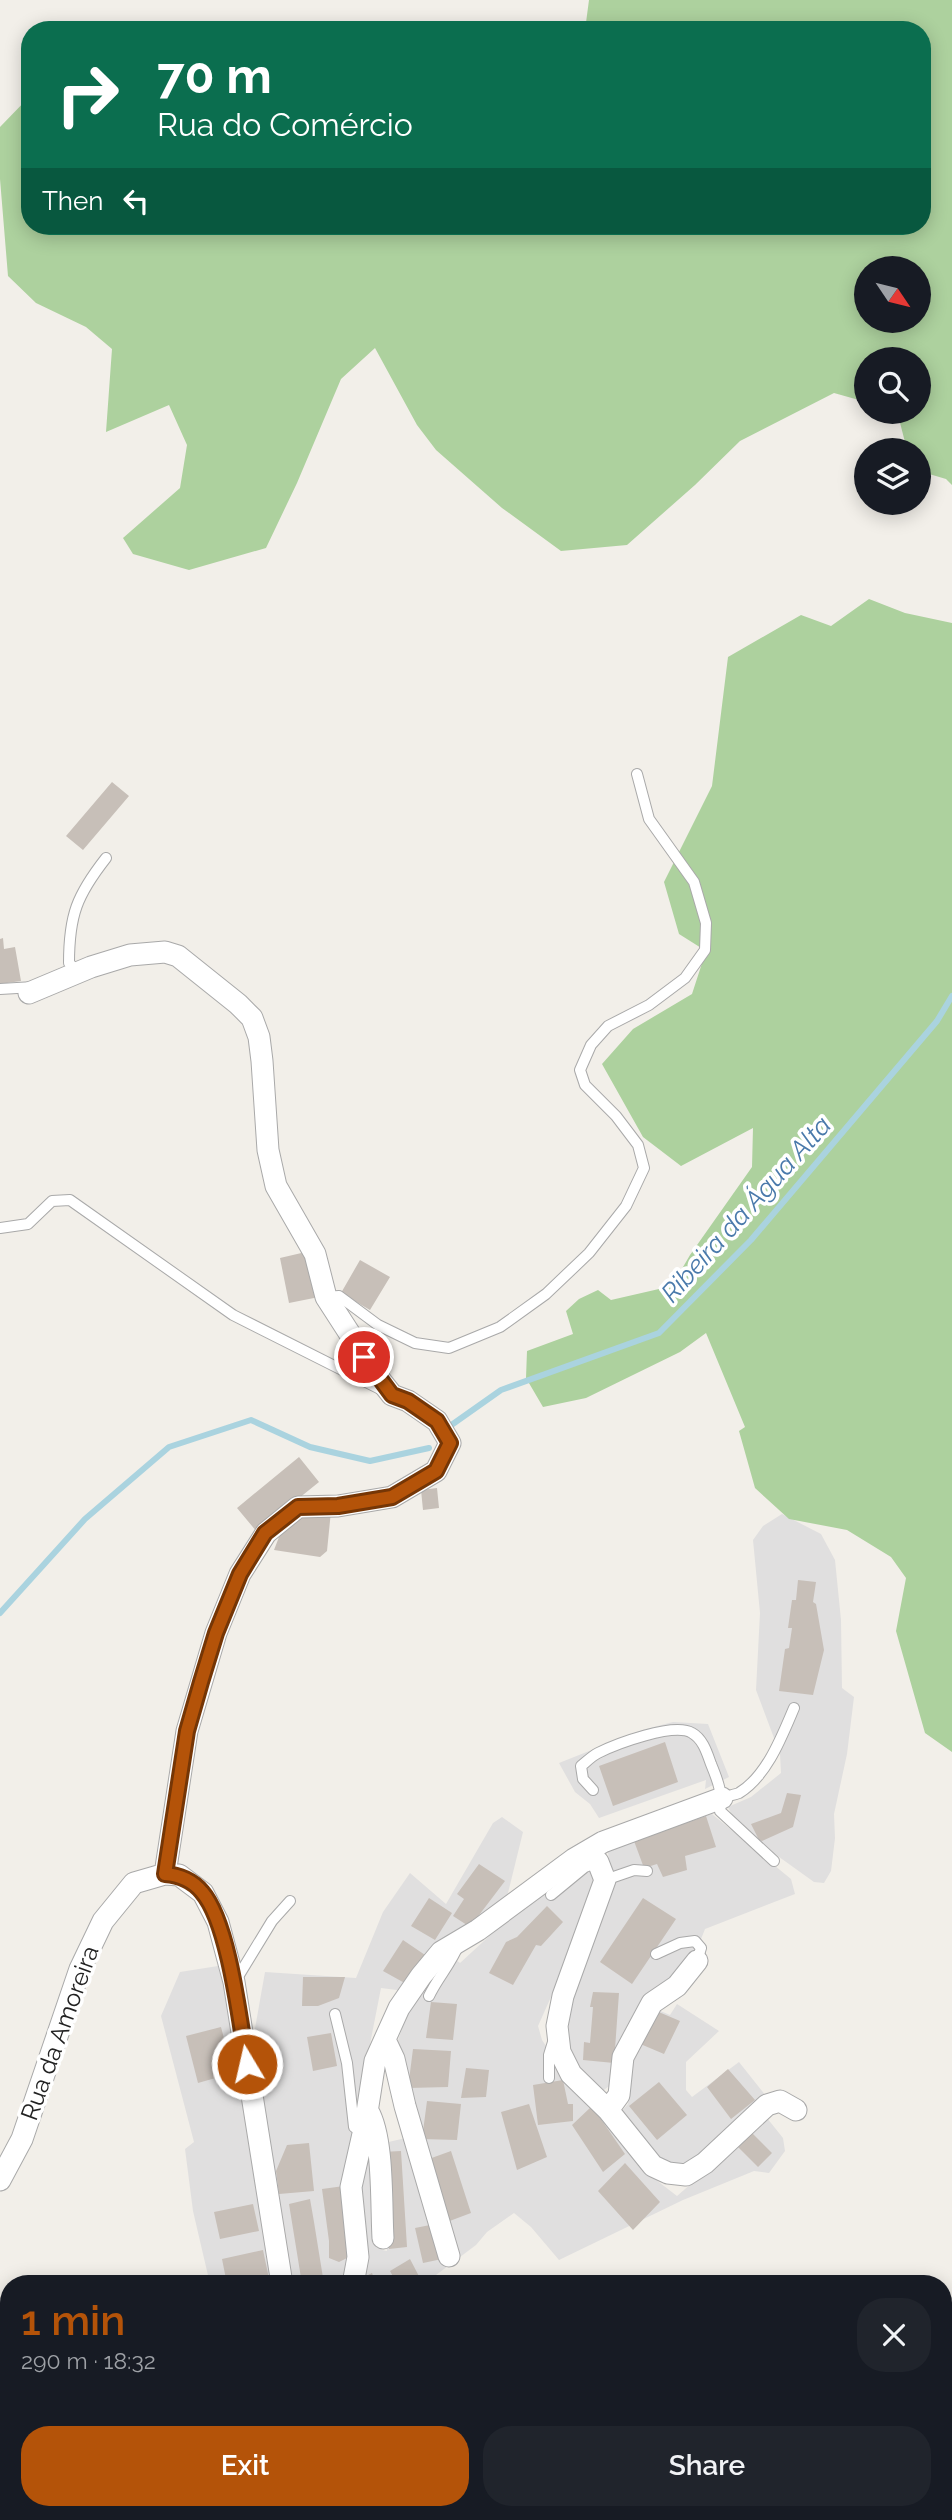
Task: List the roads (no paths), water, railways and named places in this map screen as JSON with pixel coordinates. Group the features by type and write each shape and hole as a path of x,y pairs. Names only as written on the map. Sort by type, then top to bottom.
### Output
{"street":[{"path":"36,990 130,954 165,952 178,957 252,1018 259,1037 268,1150 276,1186 316,1254 326,1297 392,1395 408,1401 437,1421 450,1443 436,1471 392,1497 338,1506 298,1507 265,1533 240,1574 216,1633 187,1731 165,1874 179,1875 203,1893 218,1922 234,1982 281,2275"},
{"path":"722,1798 603,1842 557,2026 560,2052 571,2074 608,2110 653,2166 668,2173 686,2175 705,2163 767,2105 780,2101 796,2110"},
{"path":"355,2275 358,2257 351,2187 376,2061 400,2008 441,1952 597,1864"},
{"name":"Rua da Amoreira","path":"0,2180 22,2138 80,1969 103,1921 134,1883 165,1874"},
{"path":"608,2110 619,2095 623,2057 652,2003 677,1986 697,1961"},
{"path":"385,2040 394,2059 449,2256"},
{"path":"367,2110 375,2122 383,2238"}],"lane":[{"path":"326,1297 339,1296 378,1325 415,1343 449,1348 500,1327 545,1294 589,1253 626,1206 644,1168 638,1145 616,1116 585,1085 580,1070 591,1045 608,1026 649,1005 685,978 705,950 706,923 694,882 649,819 637,774"},
{"path":"78,972 69,963 73,913 85,884 106,858"},
{"path":"0,989 36,990"},
{"path":"0,1228 28,1224 52,1201 70,1200 233,1315 392,1395"},
{"path":"722,1798 738,1793 760,1773 778,1748 794,1708"},
{"path":"593,1790 583,1779 581,1766 596,1754 628,1741 669,1730 690,1731 700,1740 709,1757 722,1798 720,1811 774,1861"},
{"path":"551,1895 584,1867 597,1864 647,1871"},
{"path":"234,1982 271,1921 290,1901"},
{"path":"429,1996 434,1984 452,1961 460,1941"},
{"path":"656,1954 680,1942 695,1941 701,1948 697,1961"},
{"path":"335,2014 347,2063 354,2127 363,2133"},
{"path":"550,2078 550,2054 557,2026"}],"waterway":[{"name":"Ribeira da Água Alta","path":"450,1426 501,1390 659,1333 751,1240 937,1021 952,996"},
{"name":"Ribeira da Água Alta","path":"0,1613 85,1519 169,1447 251,1420 310,1447 370,1461 429,1448"}]}
